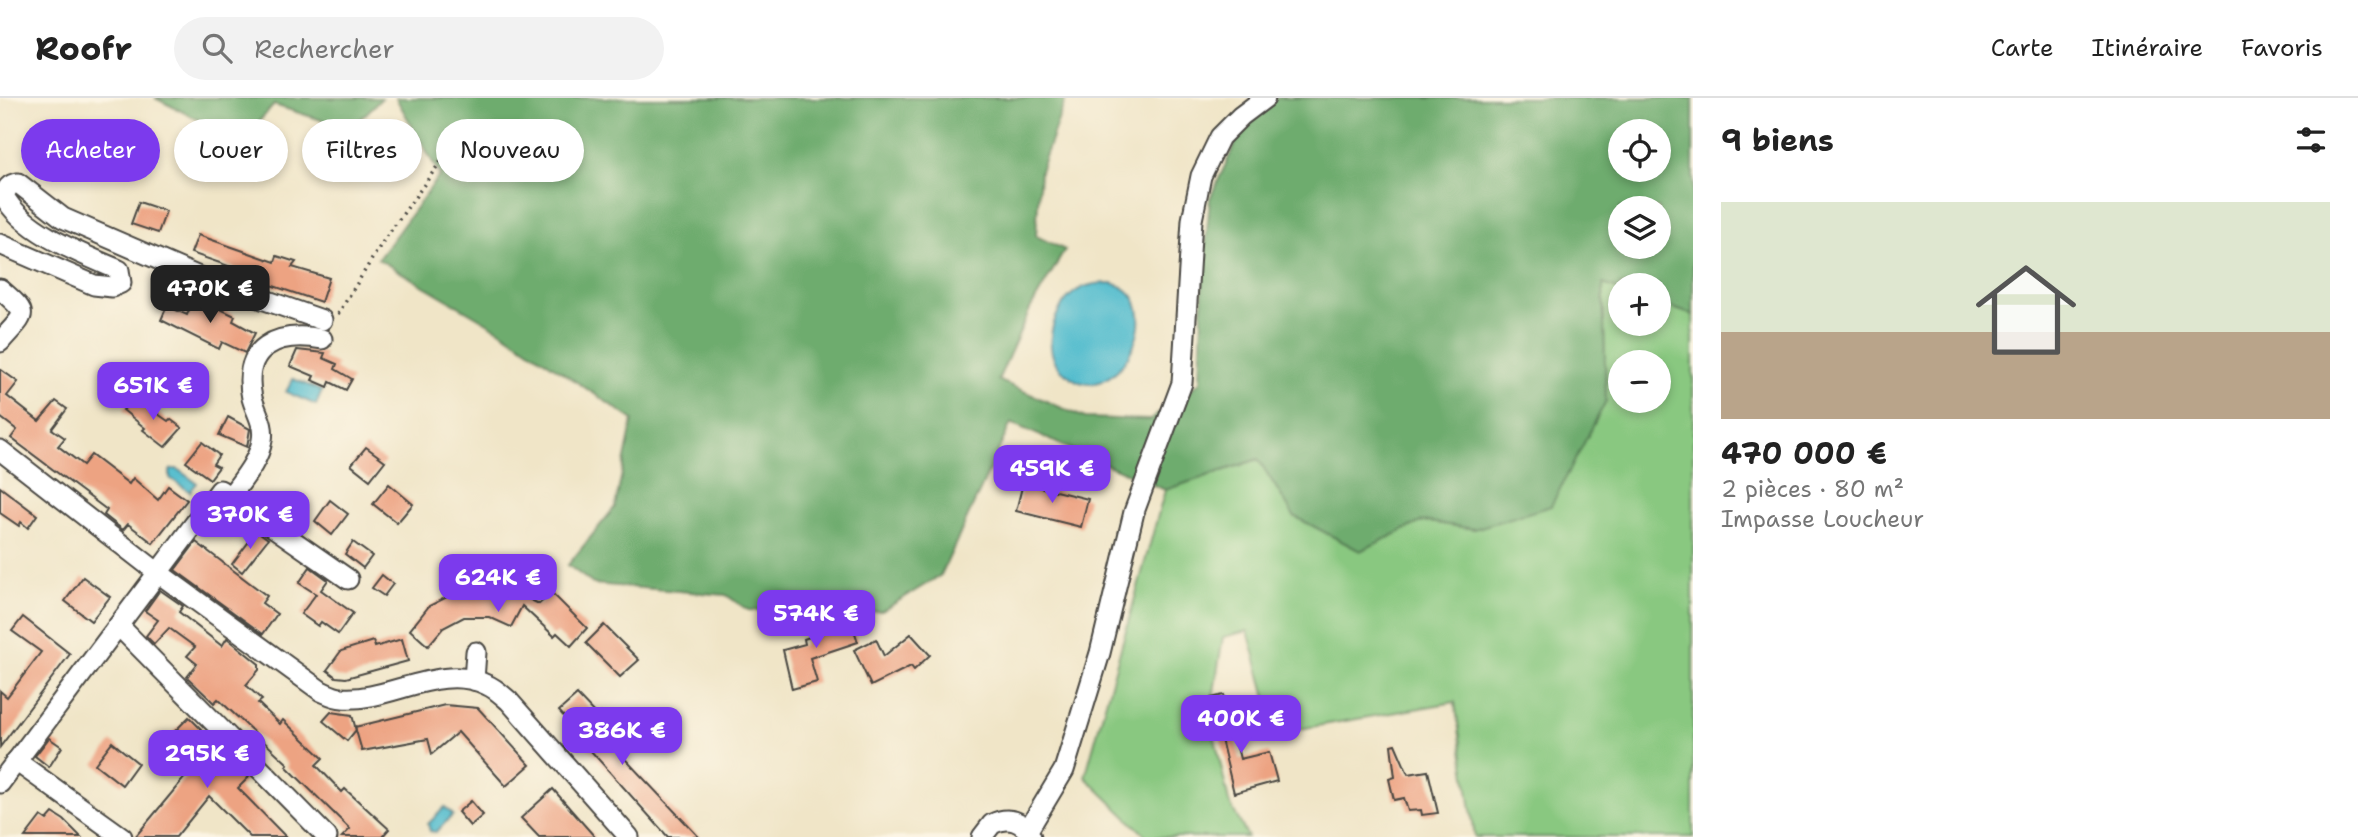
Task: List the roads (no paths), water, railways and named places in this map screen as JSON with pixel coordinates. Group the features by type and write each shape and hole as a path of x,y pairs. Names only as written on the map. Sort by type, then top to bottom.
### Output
{"street":[{"path":"982,837 992,824 1000,820 1018,821 1030,833 1064,770 1100,653 1134,512 1182,383 1192,220 1200,176 1220,137 1241,116 1265,98"},
{"path":"0,244 94,285 112,287 121,283 119,270 36,229 10,208 4,195 6,188 12,183 18,183 63,218 322,330 310,337 279,338 266,345 256,357 251,375 252,398 263,427 262,442 251,467 157,572 0,783"},
{"path":"0,289 21,307 23,312 0,342"},
{"path":"0,450 157,572 321,691 338,698 356,699 444,678 474,680 488,685 509,701 629,837"},
{"path":"225,493 348,579"},
{"path":"119,626 327,837"},
{"path":"474,680 476,652"},
{"path":"16,761 122,837"}],"water":[{"path":"1112,283 1130,293 1138,308 1139,327 1134,346 1123,363 1109,377 1094,383 1077,381 1056,364 1052,354 1055,319 1067,299 1079,289 1093,284"},
{"path":"293,379 322,391 316,405 286,392"},
{"path":"172,469 177,469 197,483 190,492 170,478"},
{"path":"445,807 453,815 436,832 430,831 428,824"}]}
